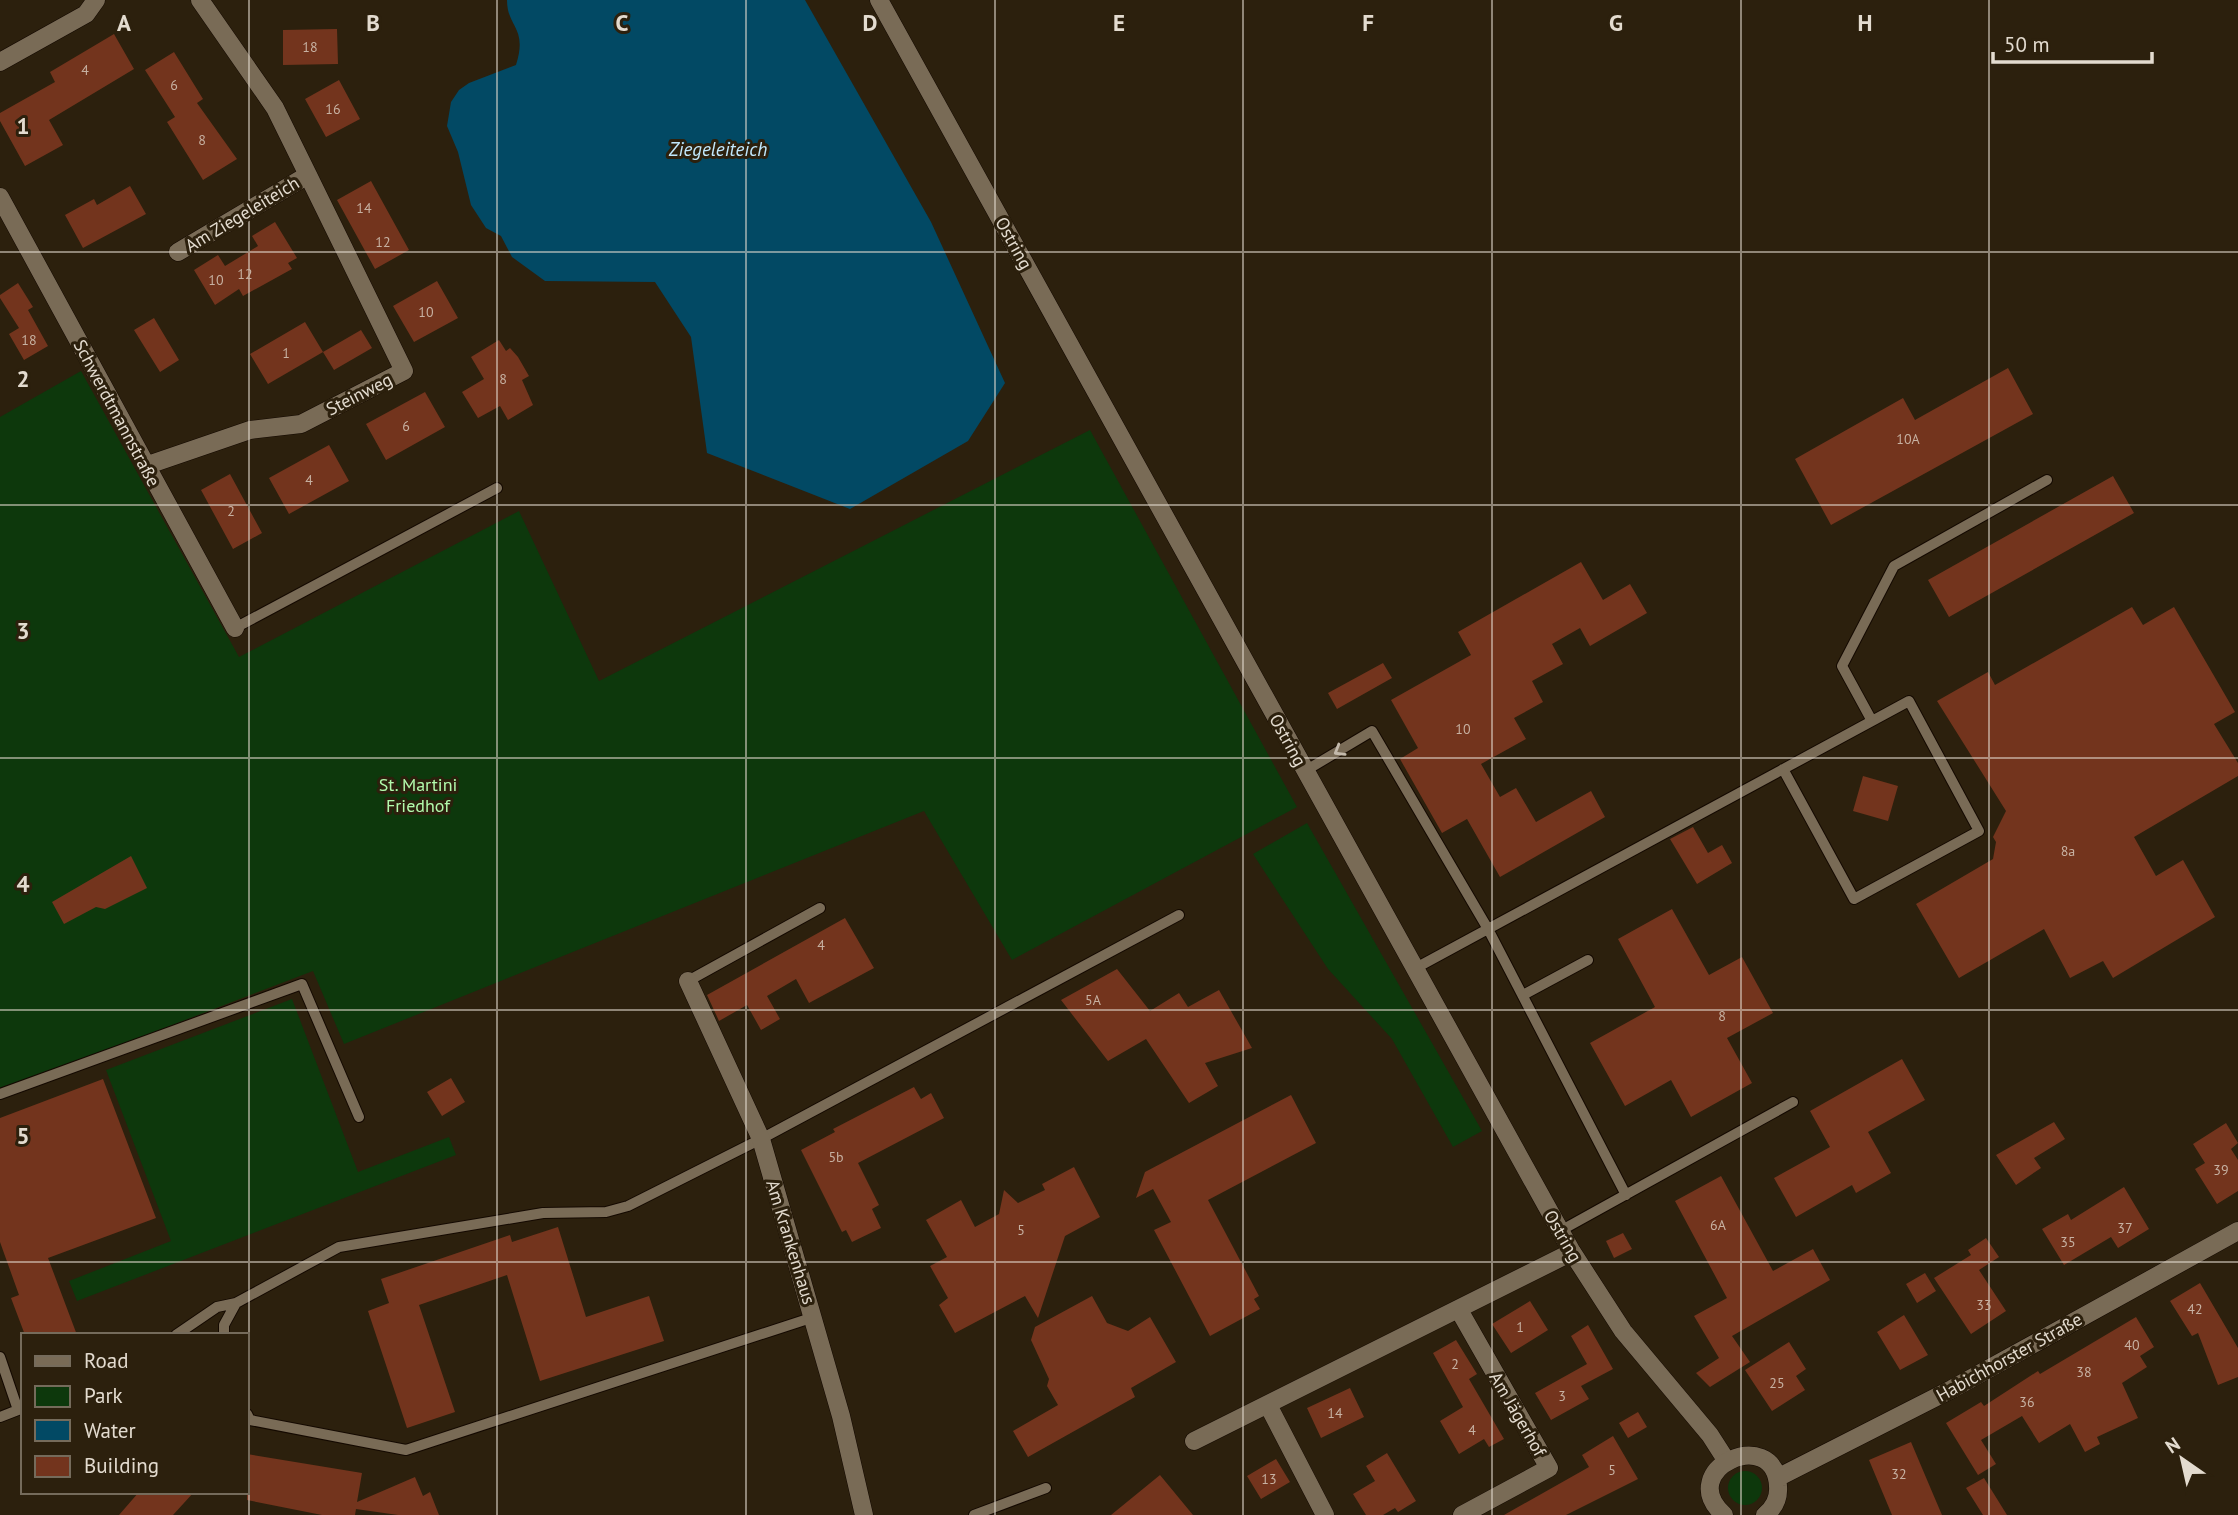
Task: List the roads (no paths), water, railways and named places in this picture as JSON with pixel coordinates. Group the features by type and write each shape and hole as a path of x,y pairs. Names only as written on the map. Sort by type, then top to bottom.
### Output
{"street":[{"path":"0,62 86,14 96,0"},
{"name":"Am Ziegeleiteich","path":"178,251 309,175 275,108 200,0"},
{"name":"Ostring","path":"879,0 1572,1252 1623,1331 1710,1435 1727,1460"},
{"name":"Steinweg","path":"145,466 250,430 301,424 404,371 309,175"},
{"name":"Schwerdtmannstraße","path":"0,197 235,628"},
{"name":"Am Krankenhaus","path":"688,981 761,1139 814,1317 858,1479 864,1515"},
{"name":"Habichhorster Straße","path":"1777,1478 1952,1389 2238,1231"},
{"path":"1194,1441 1572,1252"},
{"name":"Am Jägerhof","path":"1459,1310 1549,1468 1462,1515"},
{"path":"1268,1405 1325,1515"},
{"path":"1717,1513 1711,1489 1713,1477 1727,1460 1736,1456 1756,1457 1765,1462 1777,1478 1778,1496 1769,1514"}],"lane":[{"path":"1872,721 1842,666 1894,566 2047,480"},
{"path":"235,628 497,488"},
{"path":"1415,969 1488,929 1783,769 1909,701 1979,831 1854,899 1783,769"},
{"path":"1305,771 1372,731 1488,929 1626,1195"},
{"path":"688,981 820,908"},
{"path":"179,1333 217,1307 236,1303 339,1247 542,1213 606,1212 628,1206 761,1139 1178,915"},
{"path":"1522,995 1588,960"},
{"path":"0,1094 302,984 359,1117"},
{"path":"1560,1231 1793,1102"},
{"path":"224,1333 224,1325 236,1303"},
{"path":"248,1416 250,1420 406,1450 814,1317"},
{"path":"0,1357 20,1409 0,1417"},
{"path":"974,1515 1046,1488"}],"water":[{"name":"Ziegeleiteich","path":"507,0 805,0 931,222 1005,383 968,441 850,509 707,453 691,337 655,282 545,281 512,257 501,236 486,228 471,205 458,152 447,126 451,102 459,90 469,83 516,65 520,43"}],"park label":[{"name":"St. Martini Friedhof","path":"418,794"}]}
